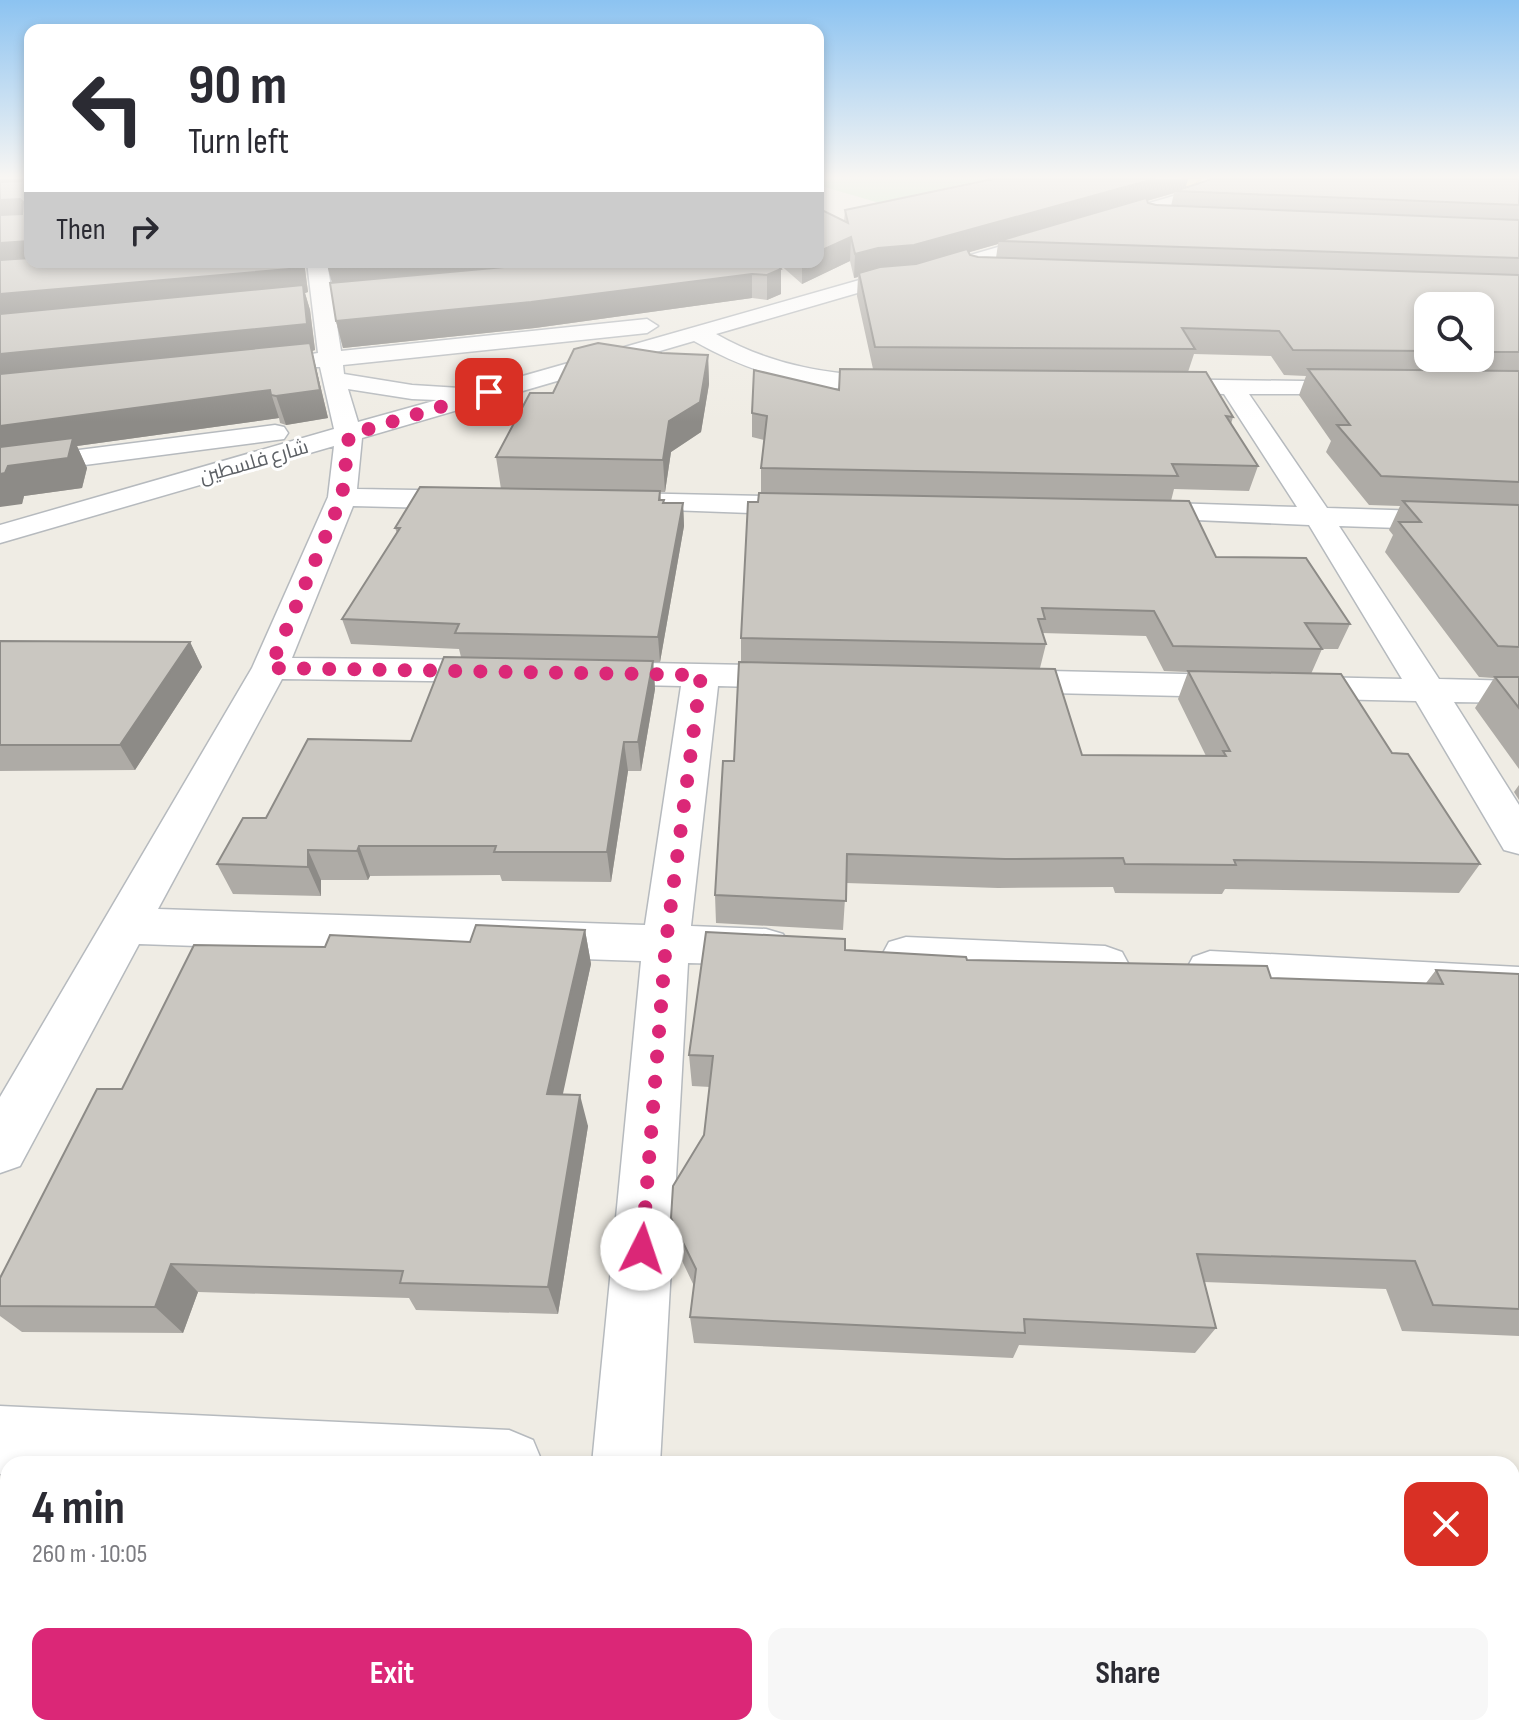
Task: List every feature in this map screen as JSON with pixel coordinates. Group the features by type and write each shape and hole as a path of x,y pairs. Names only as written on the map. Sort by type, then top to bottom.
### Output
{"street":[{"name":"شارع فلسطين","path":"877,281 894,271 930,260"},
{"name":"شارع فلسطين","path":"0,534 877,281 905,279 974,260"},
{"path":"0,1148 270,668 342,497 349,435 332,369 318,268"},
{"path":"941,270 1000,273"},
{"path":"785,285 814,299"},
{"path":"332,369 693,322 733,323"},
{"path":"697,333 739,357 789,376"},
{"path":"600,361 650,370"},
{"path":"283,364 332,369 412,392 489,392"},
{"path":"733,376 926,384"},
{"path":"1124,386 1389,387"},
{"path":"1232,387 1319,515 1430,690 1519,839"},
{"path":"0,468 293,431"},
{"path":"342,497 500,500"},
{"path":"595,502 831,506"},
{"path":"1114,511 1519,523"},
{"path":"270,668 828,677"},
{"path":"627,1456 666,942 701,675"},
{"path":"970,680 1519,692"},
{"path":"125,926 666,942 808,950"},
{"path":"872,953 1519,986"},
{"path":"0,1440 339,1456"}],"building":[{"path":"0,260 24,260 24,268 301,268 0,294"},
{"path":"930,260 1069,260 1519,275 1519,352 1494,352 1494,292 1414,292 1414,351 1293,350 1279,331 1182,328 1195,349 875,347 859,273"},
{"path":"493,268 781,269 767,275 752,274 531,302 336,321 330,283"},
{"path":"303,285 307,324 0,354 0,314"},
{"path":"310,343 320,390 276,396 271,395 270,390 0,426 0,374"},
{"path":"598,343 662,353 708,355 700,402 669,421 663,460 496,457 530,393 553,393 574,349"},
{"path":"840,369 1206,372 1233,417 1226,416 1258,466 1172,464 1178,476 761,468 767,416 752,413 754,370 839,390"},
{"path":"1308,369 1519,371 1519,482 1381,476 1337,425 1350,425"},
{"path":"73,438 68,458 8,466 5,473 0,474 0,447"},
{"path":"420,487 660,491 659,500 664,500 663,503 683,503 658,637 455,633 459,624 342,619 400,528 395,528"},
{"path":"759,493 1189,501 1216,557 1306,558 1350,624 1305,623 1322,649 1173,646 1154,611 1042,608 1045,619 1038,619 1046,644 741,638 748,502 758,502"},
{"path":"1403,501 1519,505 1519,647 1498,646 1399,522 1421,522"},
{"path":"0,641 190,642 120,745 0,745"},
{"path":"444,657 653,661 638,742 624,742 607,852 494,852 496,846 359,846 357,851 308,850 308,867 217,864 243,818 266,818 308,739 411,741"},
{"path":"739,662 1055,669 1082,755 1226,756 1223,751 1230,751 1188,671 1341,674 1392,753 1408,754 1480,864 1234,860 1236,865 1125,864 1123,858 1005,859 847,854 846,901 715,895 723,761 734,761"},
{"path":"1495,677 1519,677 1519,708"},
{"path":"476,925 585,930 547,1094 580,1095 548,1287 400,1283 403,1271 171,1264 155,1307 0,1306 0,1278 97,1089 122,1089 194,945 325,947 330,935 470,942"},
{"path":"706,932 845,939 845,950 966,957 967,960 1267,966 1271,978 1443,984 1436,970 1519,974 1519,1309 1433,1305 1415,1261 1197,1254 1216,1328 1024,1319 1025,1333 690,1317 696,1269 671,1218 673,1186 704,1135 713,1056 689,1055"}],"route":[{"path":"489,392 349,435 342,497 270,668 701,675 666,942 642,1249"}]}
